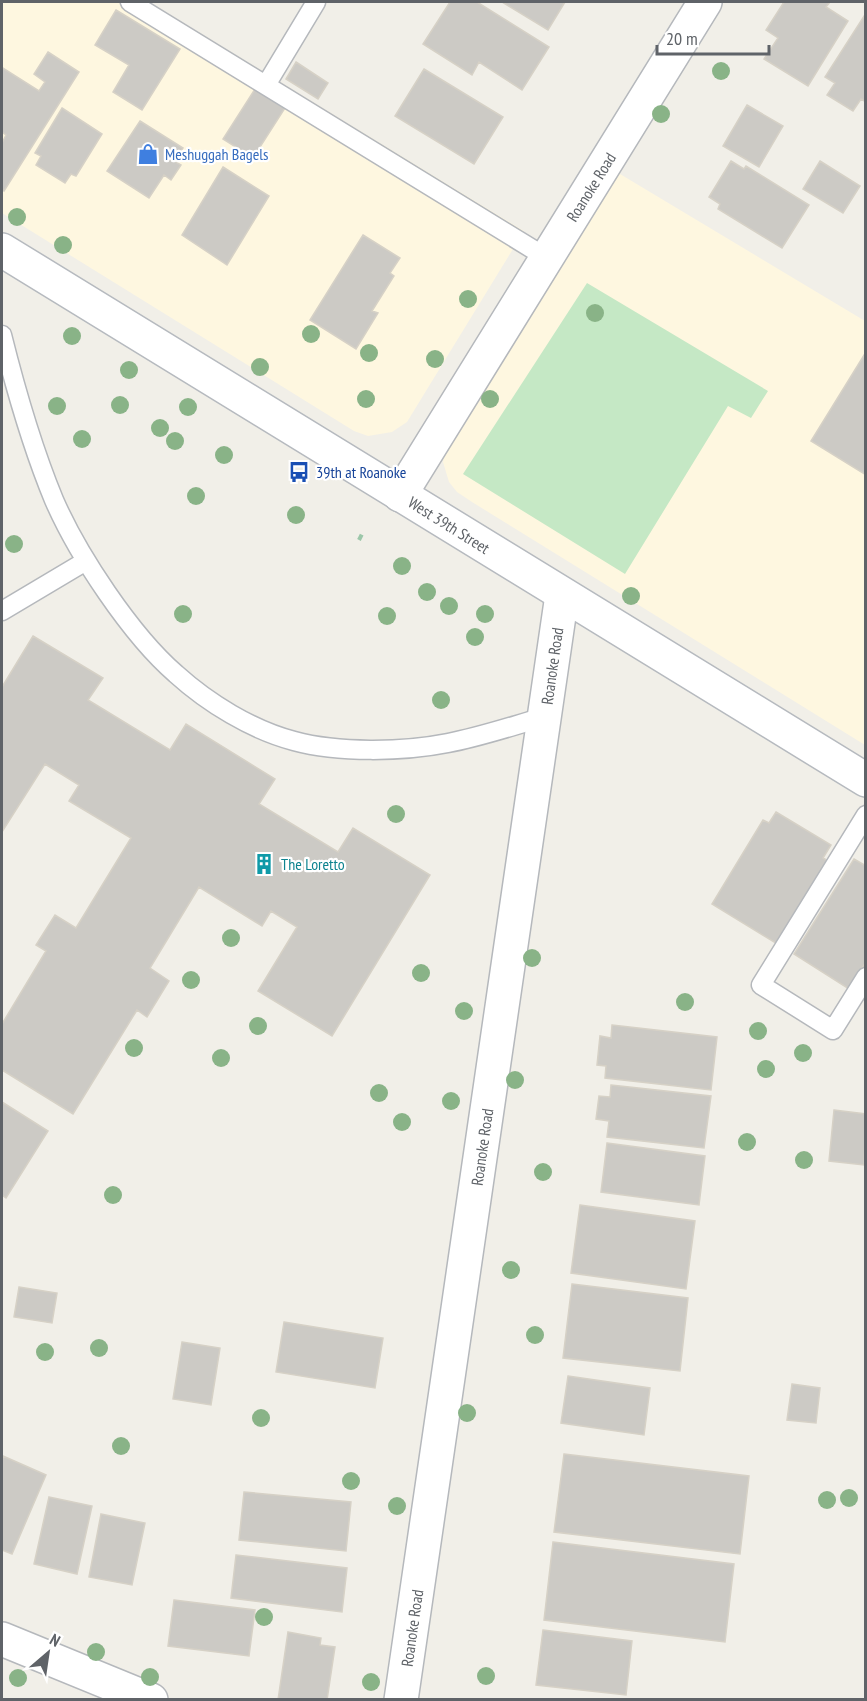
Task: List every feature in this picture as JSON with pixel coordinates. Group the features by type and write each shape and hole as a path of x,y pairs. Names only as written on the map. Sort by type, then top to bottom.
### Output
{"street":[{"name":"Roanoke Road","path":"400,495 705,2"},
{"name":"West 39th Street","path":"2,250 866,780"},
{"name":"Roanoke Road","path":"401,1700 562,594"},
{"path":"2,1639 151,1700"}],"lane":[{"path":"130,2 547,258"},
{"path":"266,85 316,2"},
{"path":"2,335 12,377 55,501 86,561 143,640 175,674 253,725 294,741 344,748 396,750 448,744 544,717"},
{"path":"2,611 86,561"},
{"path":"866,815 761,985 832,1030 866,977"}],"path":[{"path":"359,540 363,532"}],"shaded area":[{"path":"2,2 149,2 524,231 407,422 392,432 368,436 354,431 2,213"},
{"path":"615,171 865,321 865,745 472,502 457,492 449,482 443,462 445,452"}],"green space":[{"path":"587,283 768,391 751,418 728,406 625,574 463,474"}],"building":[{"path":"450,2 477,2 549,47 522,90 479,62 472,75 423,44"},
{"path":"502,2 565,2 548,30"},
{"path":"784,2 830,2 826,7 848,21 808,86 764,59 778,38 766,30"},
{"path":"116,10 180,49 142,110 113,92 129,65 95,45"},
{"path":"866,13 866,102 861,99 853,111 827,95 835,83 825,77"},
{"path":"48,52 79,72 4,191 2,189 2,143 6,135 2,132 2,70 3,68 39,91 45,82 34,74"},
{"path":"296,62 328,83 318,99 286,79"},
{"path":"424,69 503,117 474,164 395,116"},
{"path":"255,89 285,108 253,158 223,139"},
{"path":"747,105 783,126 759,167 723,146"},
{"path":"62,108 102,134 76,176 71,174 65,183 36,165 41,156 35,153"},
{"name":"Meshuggah Bagels","path":"140,121 183,148 174,161 181,165 171,180 164,175 149,198 107,171"},
{"path":"731,161 744,169 746,166 809,205 782,248 718,209 720,204 709,197"},
{"path":"820,161 860,186 843,213 803,189"},
{"path":"223,167 269,196 227,265 182,235"},
{"path":"363,235 400,258 390,273 394,276 372,311 378,313 356,349 310,320"},
{"path":"866,352 866,475 811,441"},
{"name":"The Loretto","path":"33,636 103,678 88,700 170,750 186,724 275,779 259,804 338,852 353,828 430,875 332,1036 258,991 297,927 271,911 262,926 199,887 150,968 169,981 147,1017 137,1010 73,1114 2,1070 2,1024 46,951 36,945 55,915 76,928 131,838 69,801 79,785 45,764 2,832 2,687"},
{"path":"776,812 831,845 823,858 830,862 779,945 712,904 763,820 769,823"},
{"path":"854,859 866,866 866,962 849,989 794,954"},
{"path":"612,1025 717,1037 711,1090 605,1078 606,1066 597,1065 600,1036 611,1038"},
{"path":"611,1085 711,1096 704,1148 607,1137 609,1121 596,1119 599,1096 610,1097"},
{"path":"2,1102 48,1131 6,1198 2,1195"},
{"path":"834,1110 866,1114 864,1165 829,1161"},
{"path":"607,1143 705,1156 699,1205 601,1192"},
{"path":"580,1205 695,1221 686,1289 571,1273"},
{"path":"572,1284 688,1298 680,1371 563,1358"},
{"path":"19,1287 57,1293 52,1323 14,1317"},
{"path":"284,1322 383,1338 375,1388 276,1372"},
{"path":"182,1342 220,1348 211,1405 173,1399"},
{"path":"568,1376 650,1388 644,1435 561,1423"},
{"path":"792,1384 820,1388 816,1423 787,1420"},
{"path":"564,1454 749,1476 740,1554 554,1532"},
{"path":"3,1456 46,1475 12,1554 2,1550"},
{"path":"244,1492 351,1502 346,1551 239,1540"},
{"path":"49,1497 92,1506 77,1574 34,1564"},
{"path":"101,1514 145,1523 132,1585 89,1577"},
{"path":"553,1542 734,1564 725,1642 544,1620"},
{"path":"236,1555 347,1568 342,1612 231,1598"},
{"path":"174,1600 255,1610 249,1656 168,1646"},
{"path":"543,1630 632,1641 626,1695 536,1685"},
{"path":"288,1632 321,1638 320,1645 335,1647 327,1700 278,1700"}],"place":[{"name":"Meshuggah Bagels","path":"148,154"},
{"name":"39th at Roanoke","path":"299,472"},
{"name":"The Loretto","path":"264,864"}]}
